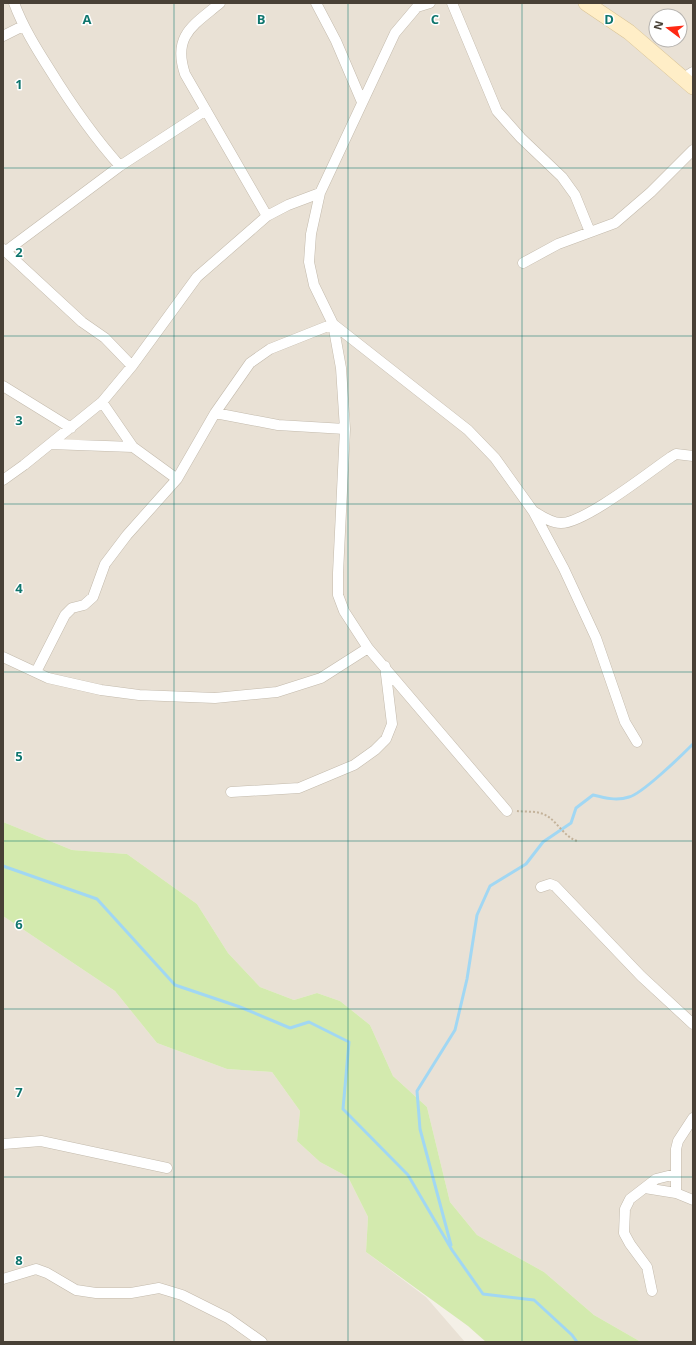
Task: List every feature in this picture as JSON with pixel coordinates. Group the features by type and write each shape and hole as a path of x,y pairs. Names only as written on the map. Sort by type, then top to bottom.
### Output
{"street":[{"path":"14,3 23,26 81,117 97,141 120,166"},
{"path":"220,3 185,34 181,53 186,74 267,216"},
{"path":"316,3 336,41 362,102"},
{"path":"430,3 417,7 395,34 320,193 311,234 309,262 314,286 333,324 341,368 345,430 338,595 344,612 368,648 385,666 507,811"},
{"path":"452,3 497,111 521,138 562,177 575,195 590,232"},
{"path":"586,3 630,32 689,80"},
{"path":"3,36 23,26"},
{"path":"132,366 106,338 82,322 4,250 120,166 206,110"},
{"path":"523,262 558,244 615,223 651,192 693,150"},
{"path":"3,480 71,428 102,402 132,366 197,277 267,216 288,205 320,193"},
{"path":"36,672 65,615 72,608 84,605 93,597 105,564 127,535 177,479 215,413 250,363 261,354 333,324"},
{"path":"333,324 468,430 495,458 533,511 564,569 596,638 625,722 637,742"},
{"path":"3,386 71,428"},
{"path":"102,402 133,447 177,479"},
{"path":"215,413 278,425 345,430"},
{"path":"50,444 133,447"},
{"path":"533,511 548,520 561,523 579,518 627,488 676,454 693,456"},
{"path":"3,657 48,678 108,691 139,695 215,698 276,692 321,678 368,648"},
{"path":"231,792 298,788 354,765 375,750 386,739 392,724 385,666"},
{"path":"541,887 550,884 555,886 642,976 693,1023"},
{"path":"676,1193 678,1141 693,1118"},
{"path":"3,1144 41,1141 167,1168"},
{"path":"652,1291 647,1268 624,1233 624,1209 630,1199 656,1179 676,1174"},
{"path":"645,1188 676,1193 693,1200"},
{"path":"3,1279 36,1270 47,1273 76,1290 96,1293 130,1293 158,1288 182,1295 228,1318 262,1342"}],"path":[{"path":"507,811 540,813 554,821 569,838 577,841"}],"shaded area":[{"path":"3,3 693,3 693,1342 641,1342 594,1315 544,1272 477,1235 450,1202 427,1107 393,1076 370,1025 340,1001 317,993 294,1000 260,987 228,953 197,904 127,854 72,850 3,822"},
{"path":"3,916 115,991 157,1043 227,1069 272,1072 300,1111 297,1141 320,1162 348,1177 368,1217 366,1252 426,1297 465,1342 3,1342"}],"green space":[{"path":"3,822 72,850 127,854 197,904 228,953 260,987 294,1000 317,993 340,1001 370,1025 393,1076 427,1107 450,1202 477,1235 544,1272 594,1315 641,1342 486,1342 468,1326 366,1252 368,1217 348,1177 320,1162 297,1141 300,1111 272,1072 227,1069 157,1043 115,991 3,916"}],"waterway":[{"path":"451,1245 420,1129 417,1091 455,1030 467,979 477,915 490,886 526,864 543,842 571,823 576,808 593,795 616,799 629,797 635,794 662,774 693,744"},
{"path":"3,866 97,899 175,985 240,1007 290,1028 309,1022 349,1042 343,1109 408,1175 452,1250 483,1294 534,1300 572,1335 577,1342"}]}
